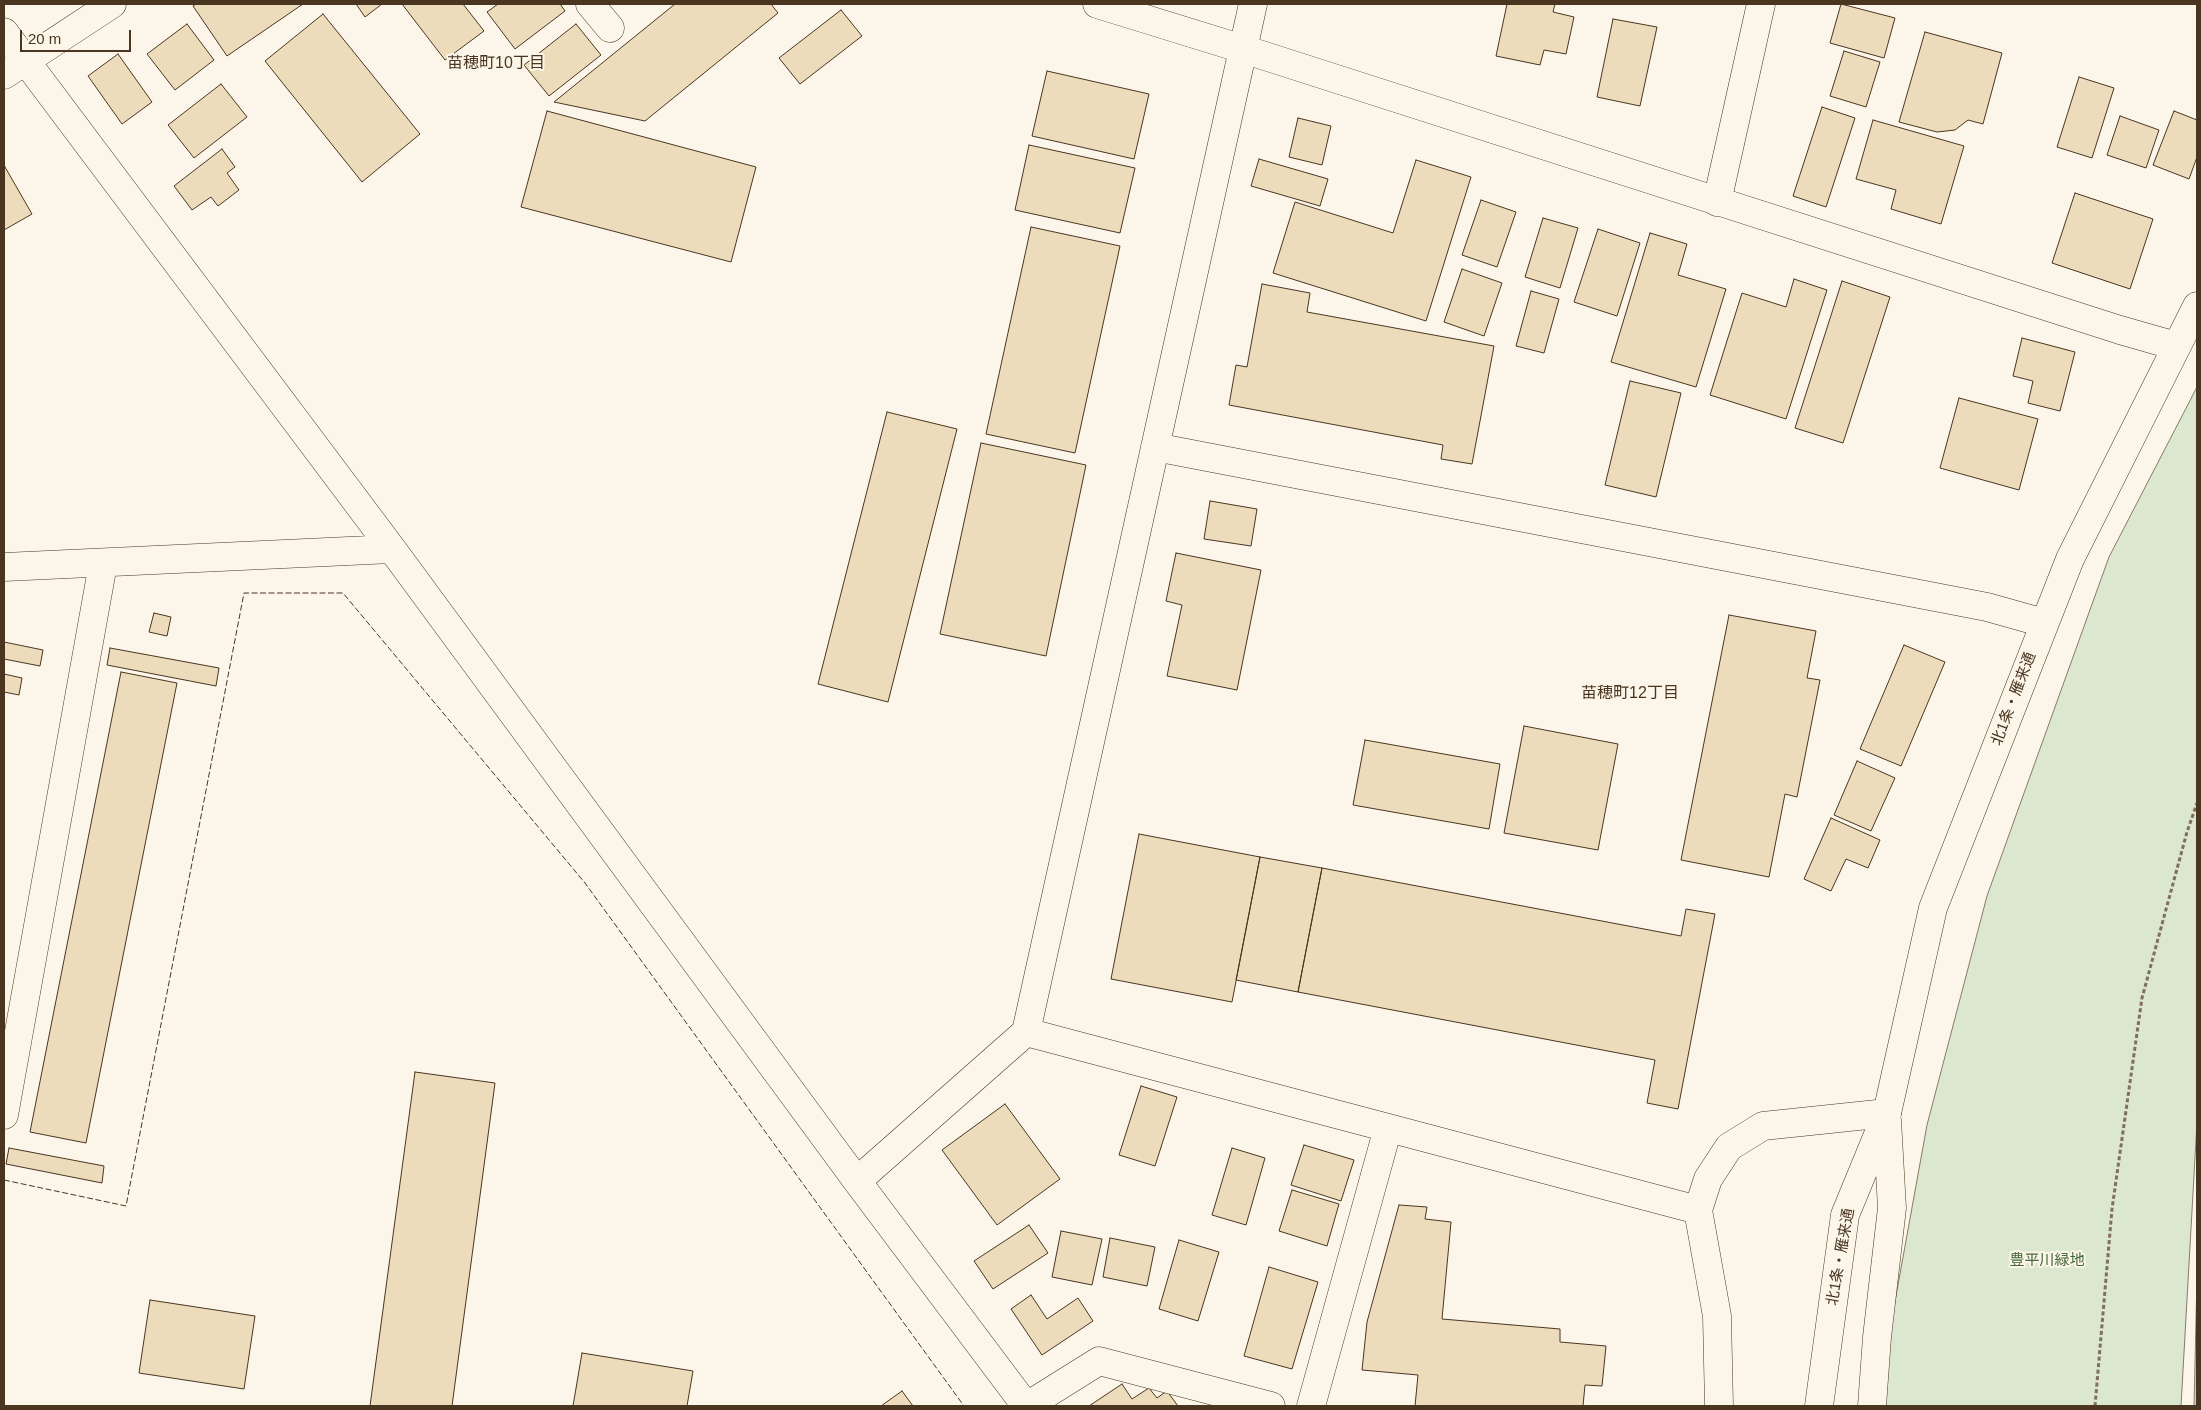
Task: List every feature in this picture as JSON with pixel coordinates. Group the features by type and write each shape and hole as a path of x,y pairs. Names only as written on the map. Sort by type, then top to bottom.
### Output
{"main road":[{"path":"15,69 112,4"},
{"path":"590,4 610,28"},
{"path":"1097,4 1243,48 1717,202 2176,346"},
{"path":"856,1181 1026,1032 1253,4"},
{"path":"1717,202 1761,4"},
{"path":"4,32 15,69 392,549 856,1181 1027,1406 1099,1361 1272,1406"},
{"name":"北1条・雁来通","path":"1819,1406 1845,1216 1887,1113 1933,908 2070,559 2197,306"},
{"path":"1155,447 1987,607 2044,623"},
{"path":"4,567 103,564 392,549"},
{"path":"4,1115 103,564"},
{"path":"1026,1032 1698,1210"},
{"path":"1719,1406 1717,1316 1698,1210 1708,1179 1729,1147 1763,1126 1887,1113"},
{"name":"北1条・雁来通","path":"1872,1406 1877,1337 1892,1208 1887,1113"},
{"path":"1311,1406 1388,1128"}],"path":[{"path":"2094,1406 2112,1210 2142,998 2187,832 2197,803"}],"green space":[{"name":"豊平川緑地","path":"2197,387 2197,1122 2181,1406 1876,1406 1927,1125 1987,896 2109,557"}],"shaded area":[{"path":"2197,1277 2197,1406 2194,1406"}],"building":[{"path":"196,4 303,4 227,56 193,6"},
{"path":"356,4 382,4 365,17"},
{"path":"402,4 463,4 484,31 445,60"},
{"path":"498,4 560,4 565,11 515,49 487,12"},
{"path":"675,4 771,4 778,13 645,121 554,102"},
{"path":"1507,4 1555,4 1553,12 1574,17 1566,54 1544,50 1540,65 1496,56"},
{"path":"1841,4 1895,18 1884,58 1830,43"},
{"path":"841,10 862,36 800,84 779,58"},
{"path":"323,14 420,134 362,182 265,61"},
{"path":"1613,19 1657,27 1640,106 1597,97"},
{"path":"187,24 214,60 175,90 147,54"},
{"path":"576,24 601,55 549,96 524,65"},
{"path":"1925,32 2002,53 1983,124 1968,120 1955,130 1937,132 1899,122"},
{"path":"1844,51 1880,62 1866,107 1830,96"},
{"path":"118,54 152,102 122,124 88,76"},
{"path":"1047,71 1149,94 1134,159 1032,136"},
{"path":"2079,77 2114,88 2092,158 2057,147"},
{"path":"221,84 247,117 194,158 168,125"},
{"path":"1822,107 1855,118 1826,207 1793,196"},
{"path":"547,111 756,167 731,262 521,207"},
{"path":"2174,111 2197,120 2197,157 2189,179 2153,165"},
{"path":"2120,116 2159,130 2146,168 2107,155"},
{"path":"1298,118 1331,126 1322,165 1289,157"},
{"path":"1873,120 1964,146 1941,224 1891,209 1896,190 1856,179"},
{"path":"1029,145 1135,168 1120,233 1015,210"},
{"path":"222,149 235,167 227,173 239,190 218,206 211,197 192,210 174,186"},
{"path":"1259,159 1328,179 1320,206 1251,186"},
{"path":"1416,160 1471,177 1426,321 1273,273 1295,202 1393,233"},
{"path":"4,168 32,214 4,230"},
{"path":"2075,193 2153,219 2130,289 2052,263"},
{"path":"1481,200 1516,212 1497,267 1462,255"},
{"path":"1543,218 1578,228 1560,288 1525,277"},
{"path":"1031,227 1120,246 1075,453 986,434"},
{"path":"1598,229 1640,243 1617,316 1574,302"},
{"path":"1650,233 1687,244 1678,275 1726,289 1696,387 1611,362"},
{"path":"1462,269 1502,283 1484,336 1444,322"},
{"path":"1794,279 1827,290 1786,419 1710,395 1742,293 1786,307"},
{"path":"1842,281 1890,297 1843,443 1795,428"},
{"path":"1262,284 1310,293 1307,312 1494,346 1472,464 1441,459 1443,445 1229,405 1236,365 1247,367"},
{"path":"1531,291 1559,299 1544,353 1516,346"},
{"path":"2022,338 2075,352 2060,411 2028,403 2033,381 2013,376"},
{"path":"1630,381 1681,393 1656,497 1605,485"},
{"path":"1959,398 2038,419 2019,490 1940,468"},
{"path":"887,412 957,429 888,702 818,684"},
{"path":"981,443 1086,465 1046,656 940,634"},
{"path":"1210,501 1257,509 1251,546 1204,539"},
{"path":"1176,553 1261,570 1237,690 1167,676 1182,605 1166,601"},
{"path":"154,613 171,617 167,636 149,632"},
{"path":"1729,615 1816,631 1807,678 1820,680 1797,797 1785,794 1769,877 1681,860"},
{"path":"4,642 43,650 40,666 4,659"},
{"path":"1904,645 1945,662 1901,766 1860,749"},
{"path":"110,648 219,668 216,686 107,665"},
{"path":"121,672 177,683 86,1143 30,1132"},
{"path":"4,674 22,678 19,695 4,692"},
{"path":"1524,726 1618,744 1598,850 1504,833"},
{"path":"1365,740 1500,764 1489,829 1353,805"},
{"path":"1857,761 1895,778 1871,831 1834,815"},
{"path":"1831,818 1880,840 1868,868 1846,859 1831,891 1804,879"},
{"path":"1139,834 1260,857 1232,1002 1111,979"},
{"path":"1260,857 1322,868 1298,992 1236,980"},
{"path":"1322,868 1681,936 1686,909 1715,914 1678,1109 1647,1103 1655,1060 1298,992"},
{"path":"415,1072 495,1083 452,1406 370,1406"},
{"path":"1141,1086 1177,1097 1155,1166 1119,1155"},
{"path":"1005,1104 1060,1179 997,1225 942,1150"},
{"path":"1304,1145 1354,1160 1341,1201 1291,1185"},
{"path":"9,1148 104,1166 102,1183 6,1164"},
{"path":"1232,1148 1265,1158 1246,1225 1212,1215"},
{"path":"1292,1190 1339,1204 1327,1246 1279,1231"},
{"path":"1399,1205 1427,1207 1425,1219 1451,1222 1442,1319 1560,1329 1560,1342 1606,1346 1602,1386 1585,1385 1583,1406 1415,1406 1418,1375 1362,1370 1367,1322"},
{"path":"1029,1225 1048,1253 993,1289 974,1261"},
{"path":"1061,1231 1102,1239 1092,1285 1052,1277"},
{"path":"1110,1238 1155,1247 1147,1286 1103,1277"},
{"path":"1179,1240 1219,1252 1198,1321 1159,1309"},
{"path":"1269,1267 1318,1282 1292,1369 1244,1356"},
{"path":"1031,1295 1047,1319 1078,1298 1093,1321 1042,1355 1011,1309"},
{"path":"150,1300 255,1316 244,1389 139,1373"},
{"path":"582,1353 693,1371 687,1406 573,1406"},
{"path":"1122,1384 1132,1399 1149,1388 1157,1398 1167,1391 1178,1406 1089,1406"},
{"path":"902,1391 913,1406 881,1406"}],"fence":[{"path":"4,1180 126,1206 244,593 343,593 585,883 964,1406"}],"district":[{"name":"苗穂町10丁目","path":"496,64"},
{"name":"苗穂町12丁目","path":"1630,694"}]}
